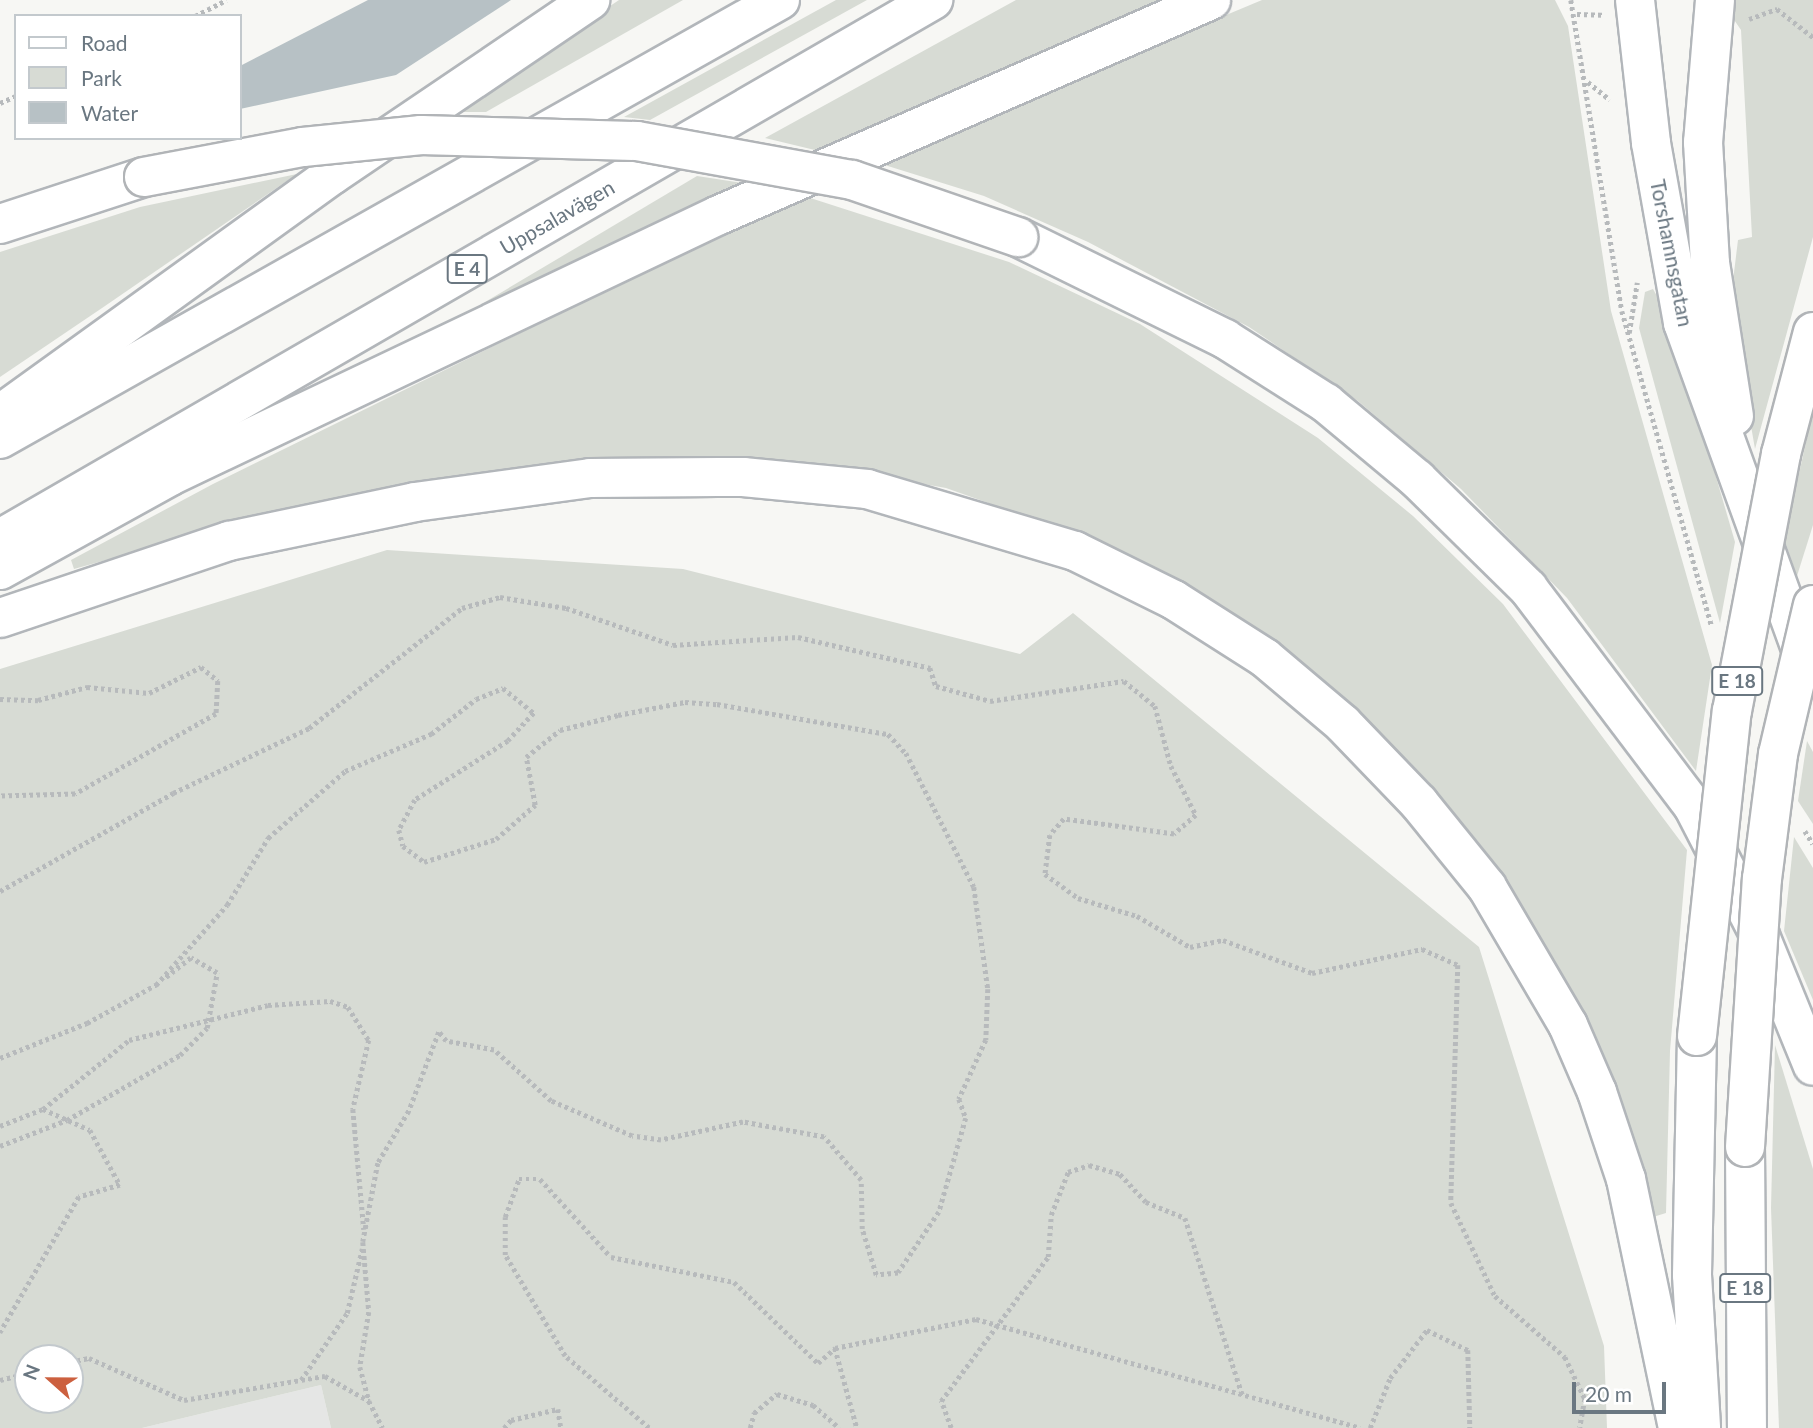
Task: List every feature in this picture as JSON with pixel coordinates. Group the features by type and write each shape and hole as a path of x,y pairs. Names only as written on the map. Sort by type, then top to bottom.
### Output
{"main road":[{"path":"0,415 332,174 590,0"},
{"path":"0,439 780,0"},
{"name":"Uppsalavägen","path":"0,539 933,0"},
{"path":"0,570 170,476 719,215 1211,0"},
{"name":"Torshamnsgatan","path":"1635,0 1651,143 1683,323 1813,683"},
{"name":"Torshamnsgatan","path":"1712,11 1703,142 1710,263 1748,497"},
{"path":"0,224 144,177 303,147 421,135 637,141 852,180 1018,237 1225,339 1326,403 1417,479 1528,588 1693,806 1759,936 1813,1066"},
{"name":"E 18","path":"1701,1428 1692,1275 1697,1036 1732,711 1781,454 1813,332"},
{"path":"0,618 229,541 415,502 590,478 743,477 867,489 1075,551 1174,600 1265,658 1343,724 1419,803 1487,887 1563,1014 1597,1092 1626,1179 1678,1428"},
{"name":"E 18","path":"1747,1428 1745,1147 1763,866 1778,754 1813,605"}],"path":[{"path":"199,14 226,0"},
{"path":"1571,0 1629,335 1714,631"},
{"path":"1712,11 1746,22 1776,9 1813,37"},
{"path":"1587,81 1609,97 1611,109"},
{"path":"1629,335 1635,271"},
{"path":"0,891 173,793 309,729 462,608 500,597 566,608 673,645 799,637 930,668 936,686 990,701 1124,681 1155,706 1171,766 1196,815 1174,834 1064,820 1050,835 1045,874 1078,898 1138,916 1190,947 1223,940 1312,973 1422,949 1458,965 1451,1203 1495,1296 1565,1357 1585,1399 1580,1428"},
{"path":"0,699 38,700 88,687 149,693 201,667 218,681 215,714 75,794 0,796"},
{"path":"156,985 227,905 268,838 345,771 431,734 476,699 503,688 534,713 509,741 415,800 399,830 403,846 425,862 496,839 535,805 526,757 560,730 685,702 717,704 888,734 906,753 974,887 988,989 986,1040 958,1098 966,1118 939,1212 898,1273 876,1275 862,1229 860,1180 824,1137 743,1122 661,1140 632,1136 551,1101 494,1050 446,1041 439,1031 409,1111 378,1163 347,1313 301,1380"},
{"path":"1799,821 1813,844"},
{"path":"0,1058 156,985 191,958 217,973 209,1017 180,1055 67,1120 0,1146"},
{"path":"0,1126 43,1109 129,1040 209,1017 268,1005 330,1001 348,1007 369,1040 353,1109 369,1312 360,1367 369,1401 383,1428"},
{"path":"0,1333 79,1197 120,1185 90,1130 43,1109"},
{"path":"951,1428 941,1401 1048,1257 1051,1215 1069,1172 1089,1165 1120,1174 1146,1202 1185,1218 1243,1398"},
{"path":"649,1428 565,1356 505,1255 505,1217 519,1179 540,1179 611,1257 734,1282 818,1363 835,1348 976,1319 1243,1398 1360,1428"},
{"path":"1370,1428 1390,1378 1427,1330 1468,1350 1470,1428"},
{"path":"835,1348 857,1428"},
{"path":"84,1359 89,1358 184,1400 325,1376 369,1401"},
{"path":"750,1428 754,1413 777,1394 813,1405 839,1428"},
{"path":"504,1428 511,1420 558,1409 561,1428"}],"shaded area":[{"path":"321,1385 331,1428 142,1428"}],"green space":[{"path":"619,0 683,0 486,112 453,112"},
{"path":"836,0 867,0 650,120 624,117"},
{"path":"1016,0 1170,0 819,151 765,138"},
{"path":"1262,0 1555,0 1568,26 1611,311 1712,665 1696,771 1567,598 1461,489 1358,401 1249,327 1088,242 984,196 875,162"},
{"path":"1730,0 1813,0 1813,237 1755,449 1730,305 1738,240 1752,237 1741,30 1726,8"},
{"path":"297,174 0,377 0,252 140,207"},
{"path":"697,176 749,184 481,308 480,305"},
{"path":"801,195 1009,262 1140,324 1318,438 1413,516 1503,604 1687,850 1670,1051 1666,1213 1653,1217 1622,1107 1573,995 1503,878 1428,781 1331,686 1200,594 1093,540 946,488 821,466 149,548 74,569 71,560 213,484"},
{"path":"1653,289 1670,319 1735,542 1720,623 1639,328 1645,292"},
{"path":"1813,412 1813,525 1797,576 1784,539"},
{"path":"387,550 683,569 1020,654 1073,613 1479,947 1604,1346 1607,1428 331,1428 321,1385 142,1428 0,1428 0,669"},
{"path":"1807,741 1813,752 1813,824 1798,801"},
{"path":"1794,837 1813,868 1813,1000 1784,931"},
{"path":"1775,1045 1813,1169 1813,1428 1779,1428 1771,1208"}],"water":[{"path":"368,0 511,0 396,75 242,109 242,65"}]}
